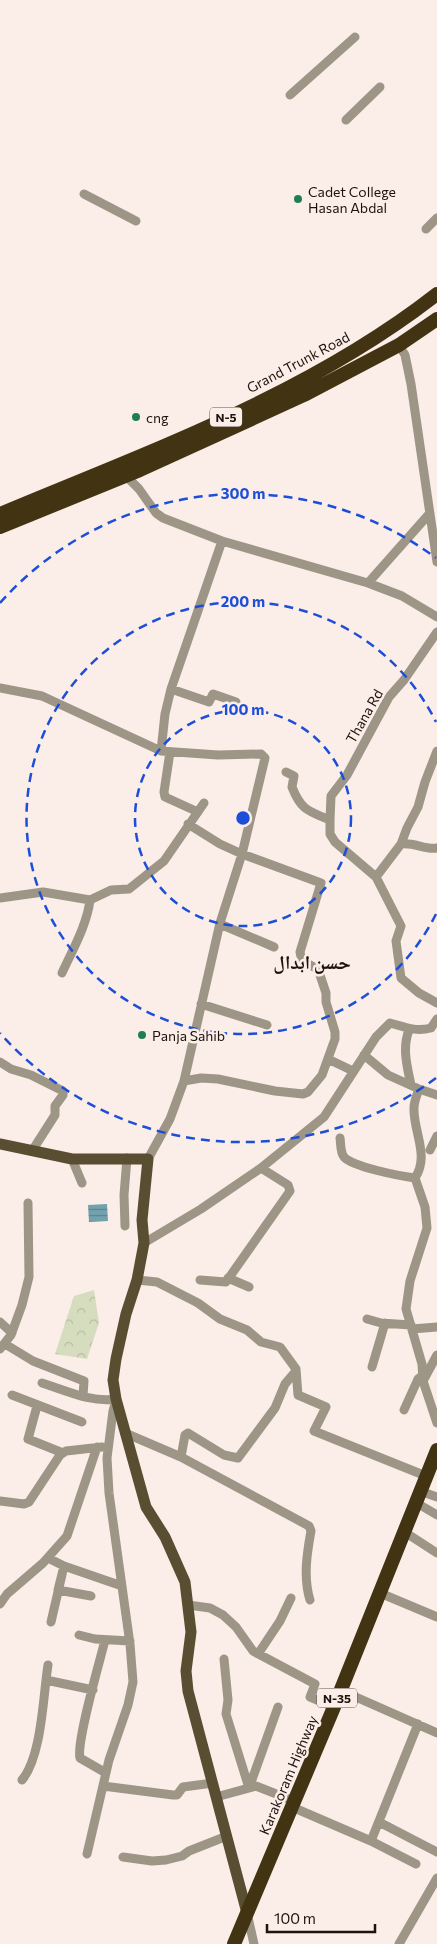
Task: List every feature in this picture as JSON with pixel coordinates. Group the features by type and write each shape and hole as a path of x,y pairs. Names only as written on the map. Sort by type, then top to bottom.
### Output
{"highway":[{"name":"Grand Trunk Road","path":"0,514 185,437 284,390 363,347 437,294"},
{"name":"N-5","path":"0,527 140,470 304,395 399,345 437,319"},
{"name":"Karakoram Highway","path":"234,1944 334,1707 437,1450"}],"main road":[{"path":"0,1144 72,1159 148,1159 142,1220 144,1244 138,1280 126,1314 113,1380 116,1399 146,1507 165,1537 185,1582 191,1632 186,1671 188,1691 247,1913"}],"street":[{"path":"290,95 355,37"},
{"path":"346,120 380,87"},
{"path":"84,194 136,221"},
{"path":"426,229 437,218"},
{"path":"399,345 405,355 411,384 437,562"},
{"path":"139,489 140,470"},
{"path":"125,475 139,489 156,513 222,541 368,583 402,596 437,617"},
{"path":"368,583 430,513"},
{"path":"198,812 170,801 164,792 165,714 222,541"},
{"name":"Thana Rd","path":"376,877 335,842 330,834 331,796 347,775 389,697 404,680 437,632"},
{"path":"0,688 42,696 165,752 264,755 242,854 220,924 184,1080 170,1119 148,1159"},
{"path":"172,689 209,702 213,694 236,702"},
{"path":"437,751 418,807 401,844 376,877 402,926 396,941 401,978 419,993 437,1003"},
{"path":"286,772 294,776 292,787 303,807 330,820"},
{"path":"0,898 43,892 90,900 111,890 129,889 164,861 204,803"},
{"path":"184,1080 218,1079 275,1091 303,1094 313,1087 322,1075 335,1039 335,1032 326,1002 326,993 318,969 304,962 300,957 321,883 242,854 220,844 188,824"},
{"path":"401,844 409,843 437,848"},
{"path":"62,973 79,936 90,900"},
{"path":"220,924 274,948"},
{"path":"201,1004 267,1024"},
{"path":"144,1244 201,1209 261,1168 324,1117 364,1054 376,1037 390,1023 409,1030 421,1030 431,1028 437,1019"},
{"path":"409,1030 405,1047 406,1064 415,1087 414,1109 420,1146 421,1169 415,1178"},
{"path":"364,1054 388,1075 437,1095"},
{"path":"328,1059 353,1071"},
{"path":"0,1062 11,1069 31,1075 63,1092 64,1095 55,1106 55,1115 32,1151"},
{"path":"430,1150 437,1136"},
{"path":"340,1138 342,1155 349,1161 396,1176 415,1178"},
{"path":"125,1226 124,1195 127,1158"},
{"path":"72,1159 82,1183"},
{"path":"200,1280 223,1282 228,1278 290,1190 288,1186 261,1168"},
{"path":"415,1178 425,1207 427,1228 408,1291 406,1309 422,1364 423,1378 437,1422"},
{"path":"28,1203 29,1277 12,1333 3,1347 84,1381 83,1396"},
{"path":"228,1278 249,1288"},
{"path":"138,1280 157,1282 198,1303 220,1318 247,1330 261,1342 280,1347 296,1371 298,1396 326,1407 314,1431 426,1476"},
{"path":"367,1320 411,1327 437,1327"},
{"path":"0,1322 12,1333"},
{"path":"372,1367 385,1323"},
{"path":"404,1410 418,1379 423,1378 437,1355"},
{"path":"181,1457 184,1441 188,1433 224,1455 235,1459 238,1458 271,1414 286,1384 296,1371"},
{"path":"42,1383 83,1396 98,1399 116,1399 107,1458 109,1493 130,1641 133,1682 132,1692 106,1773 87,1854"},
{"path":"12,1395 82,1422"},
{"path":"37,1406 28,1439 62,1453"},
{"path":"125,1433 181,1457 309,1526 311,1530 306,1562 307,1592 310,1600"},
{"path":"0,1501 24,1504 29,1502 60,1454 66,1451 108,1446"},
{"path":"0,1604 7,1594 30,1576 67,1536 97,1448"},
{"path":"418,1496 437,1497"},
{"path":"418,1496 437,1515"},
{"path":"403,1531 437,1552"},
{"path":"48,1558 64,1566 122,1586"},
{"path":"51,1622 64,1566"},
{"path":"58,1590 91,1596"},
{"path":"380,1593 437,1617"},
{"path":"258,1654 280,1621 291,1598"},
{"path":"188,1605 210,1608 223,1615 236,1627 253,1651 315,1684 310,1696 334,1707"},
{"path":"79,1635 106,1640 130,1641"},
{"path":"106,1640 79,1755 80,1758 106,1773"},
{"path":"224,1659 228,1700 226,1714 249,1788"},
{"path":"22,1780 30,1771 35,1756 48,1665"},
{"path":"46,1680 93,1690"},
{"path":"340,1690 437,1733"},
{"path":"249,1788 278,1706"},
{"path":"371,1841 418,1724"},
{"path":"103,1786 177,1795 183,1787 212,1783"},
{"path":"216,1797 256,1786 416,1864"},
{"path":"378,1822 437,1852"},
{"path":"124,1857 152,1861 166,1860 182,1856 189,1851 227,1836"},
{"path":"399,1944 437,1878"},
{"path":"247,1913 254,1944"}],"green space":[{"path":"94,1290 99,1323 87,1359 55,1354 74,1296"}],"water":[{"path":"107,1204 108,1221 89,1222 88,1205"}],"place":[{"name":"Cadet College Hasan Abdal","path":"298,199"},
{"name":"cng","path":"136,417"},
{"name":"Panja Sahib","path":"142,1035"}],"district":[{"name":"حسن ابدال","path":"312,961"}]}
